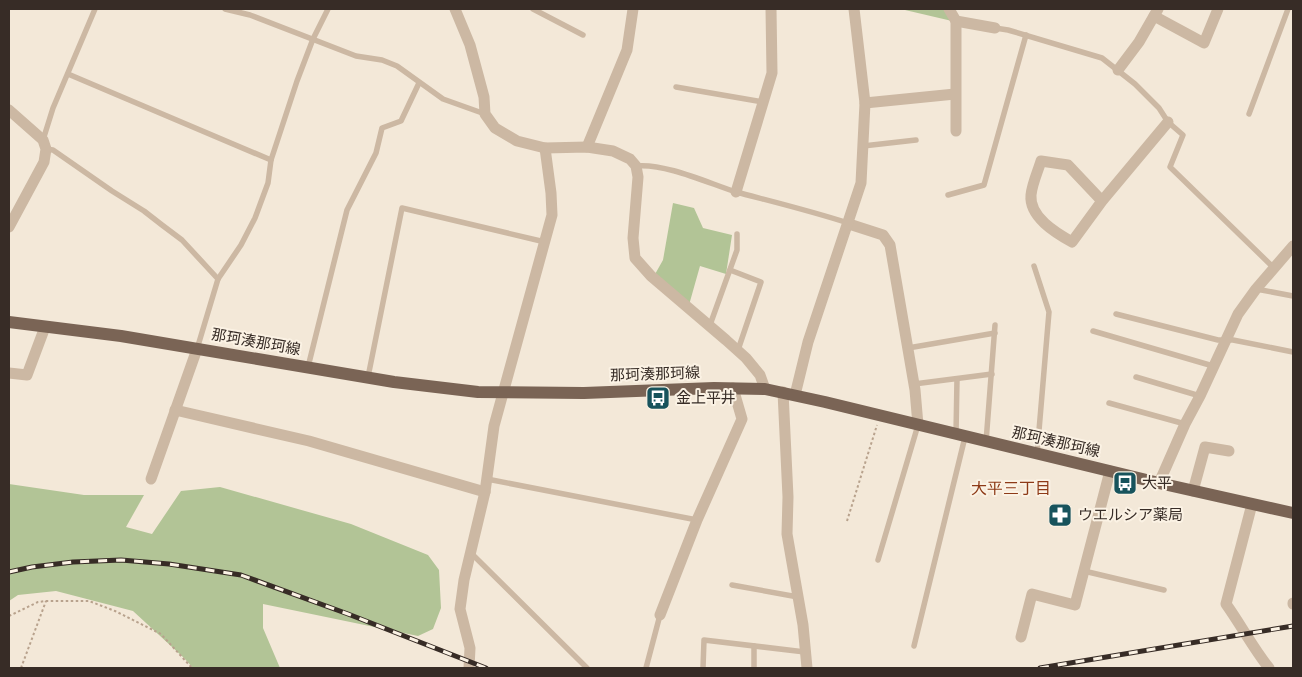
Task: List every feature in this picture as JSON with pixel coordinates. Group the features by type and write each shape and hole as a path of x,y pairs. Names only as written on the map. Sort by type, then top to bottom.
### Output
{"main road":[{"name":"那珂湊那珂線","path":"9,322 121,336 368,378 434,387 504,393 765,389 1293,513"}],"street":[{"path":"455,9 470,45 484,98 485,114 495,128 505,136 517,141 545,148 587,147 614,151 630,159 636,166 637,191 632,238 635,258 651,276 737,350 760,375 765,389"},
{"path":"587,147 627,50 633,9"},
{"path":"736,192 772,73 771,9"},
{"path":"807,668 798,597 787,534 789,394 849,224 861,183 865,103 854,9"},
{"path":"950,9 956,21 956,131"},
{"path":"1118,70 1156,12 1204,44 1218,9"},
{"path":"956,21 995,28"},
{"path":"865,103 955,94"},
{"path":"9,110 44,145 44,162 9,227"},
{"path":"1102,201 1068,165 1041,161 1030,196 1034,212 1055,233 1072,242 1102,201 1168,122"},
{"path":"469,668 470,648 460,609 464,580 485,492 494,426 552,215 545,148"},
{"path":"849,224 883,235 890,245 914,384 918,425"},
{"path":"1160,483 1185,424 1238,314 1256,289 1283,264 1293,246"},
{"path":"9,373 27,375 45,326"},
{"path":"151,479 197,349"},
{"path":"660,616 697,520 742,419 733,388"},
{"path":"175,410 309,440 485,492"},
{"path":"1193,491 1205,447 1230,452"},
{"path":"1021,637 1032,594 1075,605 1110,471"},
{"path":"1252,504 1226,604 1246,633 1256,653 1269,668"}],"lane":[{"path":"96,9 53,108 44,145 144,211 182,240 218,279"},
{"path":"225,9 250,12 356,56 382,60 397,66 443,99 485,114"},
{"path":"197,349 218,279 241,244 255,218 268,183 271,160 297,81 328,9"},
{"path":"533,9 583,35"},
{"path":"1249,114 1288,9"},
{"path":"995,28 1026,35 1102,58 1118,70 1159,108 1168,122 1183,135 1170,167 1283,264"},
{"path":"948,195 984,185 1026,35"},
{"path":"68,74 271,160"},
{"path":"308,368 347,210 376,153 382,128 401,121 419,83"},
{"path":"676,87 763,102"},
{"path":"863,146 916,140"},
{"path":"636,166 646,165 670,170 736,192 822,214 849,224"},
{"path":"368,378 402,208 545,242"},
{"path":"710,326 737,250 737,234"},
{"path":"1034,266 1049,312 1037,454"},
{"path":"730,270 761,282 737,350"},
{"path":"1256,289 1293,296"},
{"path":"1116,314 1226,340 1293,352"},
{"path":"986,442 995,325"},
{"path":"1093,331 1213,366"},
{"path":"908,348 995,333"},
{"path":"914,384 992,374"},
{"path":"1136,378 1200,396"},
{"path":"914,646 961,436 957,379"},
{"path":"1109,403 1185,424"},
{"path":"878,560 918,425"},
{"path":"487,479 697,520"},
{"path":"471,553 588,668"},
{"path":"1084,571 1164,590"},
{"path":"732,585 798,597"},
{"path":"646,668 660,616"},
{"path":"703,668 704,640 806,652"},
{"path":"754,646 754,668"}],"path":[{"path":"847,520 880,415"},
{"path":"9,616 38,602 89,600 161,634 192,668"},
{"path":"21,668 46,601"}],"green space":[{"path":"944,9 952,21 905,10"},
{"path":"673,203 694,208 703,228 732,235 726,274 700,266 689,305 654,276 663,260"},
{"path":"9,484 84,495 144,495 126,527 152,534 181,491 220,487 351,524 428,555 439,570 441,608 433,629 418,636 263,604 263,628 280,668 193,668 133,611 56,591 18,595 9,601"}],"railway":[{"path":"9,572 73,562 121,560 169,564 241,575 348,614 486,668"},
{"path":"1040,668 1293,626"}],"place":[{"name":"金上平井","path":"658,398"},
{"name":"大平","path":"1125,483"},
{"name":"ウエルシア薬局","path":"1060,515"}],"district":[{"name":"大平三丁目","path":"1011,488"}]}
